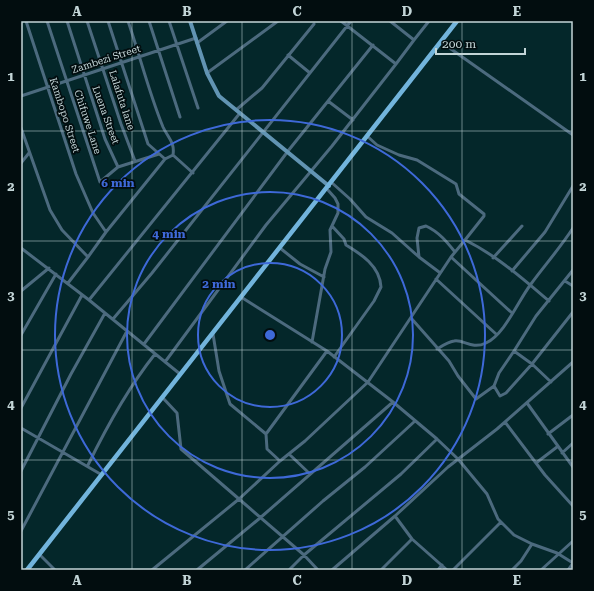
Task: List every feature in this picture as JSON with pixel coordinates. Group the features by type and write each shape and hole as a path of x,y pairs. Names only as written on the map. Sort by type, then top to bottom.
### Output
{"main road":[{"path":"27,570 213,334 240,297 280,248 456,21"}],"street":[{"name":"Kambopo Street","path":"26,21 76,174 93,213 106,232"},
{"name":"Chifuwe Lane","path":"46,21 100,182 118,167"},
{"name":"Luena Street","path":"67,21 105,139 118,167"},
{"name":"Lalafuta lane","path":"87,21 135,161"},
{"path":"108,21 148,144 165,159"},
{"path":"128,21 165,132 173,142 173,155 193,173"},
{"path":"149,21 180,117"},
{"path":"169,21 198,108"},
{"path":"190,21 207,73 219,96 329,185 350,199 366,217 392,233 419,257 439,272"},
{"name":"Zambezi Street","path":"21,96 140,56 196,41 227,21"},
{"path":"207,73 278,21"},
{"path":"341,21 396,64"},
{"path":"113,319 157,267 351,21"},
{"path":"390,21 414,40"},
{"path":"165,362 266,225 353,120 429,21"},
{"path":"236,110 262,88 314,24"},
{"path":"441,42 573,135"},
{"path":"144,344 288,151 372,45"},
{"path":"288,55 310,73"},
{"path":"328,101 353,120"},
{"path":"89,300 240,113"},
{"path":"21,128 50,210 62,230 88,257"},
{"path":"152,570 239,499 280,461 305,441 368,382 411,318 439,272 484,216 484,214 459,194 456,184 417,160 399,155 377,145 367,135"},
{"path":"21,163 29,153"},
{"path":"118,167 159,154"},
{"path":"68,283 106,232 165,159 173,155"},
{"path":"312,342 326,262 330,254 329,238 332,226 338,214 338,204 329,185"},
{"path":"512,271 545,232 573,186"},
{"path":"332,226 344,239 346,245 359,251 365,257 376,271 381,287 374,301 334,357"},
{"path":"419,257 418,231 422,226 443,237 455,252"},
{"path":"493,258 522,226"},
{"path":"437,349 456,341 468,345 483,344 496,334 530,285 556,253 573,228"},
{"path":"465,240 480,247 549,301"},
{"path":"21,248 82,294 180,374"},
{"path":"280,248 300,264 324,277"},
{"path":"451,257 512,313"},
{"path":"21,291 49,268"},
{"path":"411,318 449,361 458,376 476,399 494,386 499,374 528,328 573,270"},
{"path":"21,335 56,274"},
{"path":"436,279 496,334"},
{"path":"565,281 573,286"},
{"path":"21,408 82,294"},
{"path":"240,297 326,351 393,402 458,459 487,494 501,522 514,535 532,544 557,553 573,563 568,570"},
{"path":"494,386 497,393 502,397 532,364 573,312"},
{"path":"21,471 70,374 105,313"},
{"path":"21,531 128,331"},
{"path":"213,334 219,371 230,404 266,434"},
{"path":"280,461 267,449 266,434 326,351"},
{"path":"514,351 532,364 551,382"},
{"path":"88,465 136,377 155,354"},
{"path":"332,570 458,459 505,422 573,362"},
{"path":"162,397 177,413 181,449 304,555 318,570"},
{"path":"197,570 260,518 393,402"},
{"path":"527,403 557,447 573,467"},
{"path":"548,434 573,415"},
{"path":"245,570 282,536 365,467 415,421"},
{"path":"505,422 536,463 573,506"},
{"path":"21,428 88,465 102,475"},
{"path":"289,570 304,555 401,474 437,439"},
{"path":"562,453 573,443"},
{"path":"536,463 557,447"},
{"path":"289,454 310,474"},
{"path":"395,516 412,539 447,570"},
{"path":"453,570 501,522"},
{"path":"381,570 412,539"},
{"path":"541,570 557,553 573,541"},
{"path":"512,570 526,554 532,544"},
{"path":"39,554 55,570"},
{"path":"438,570 442,565"}]}
